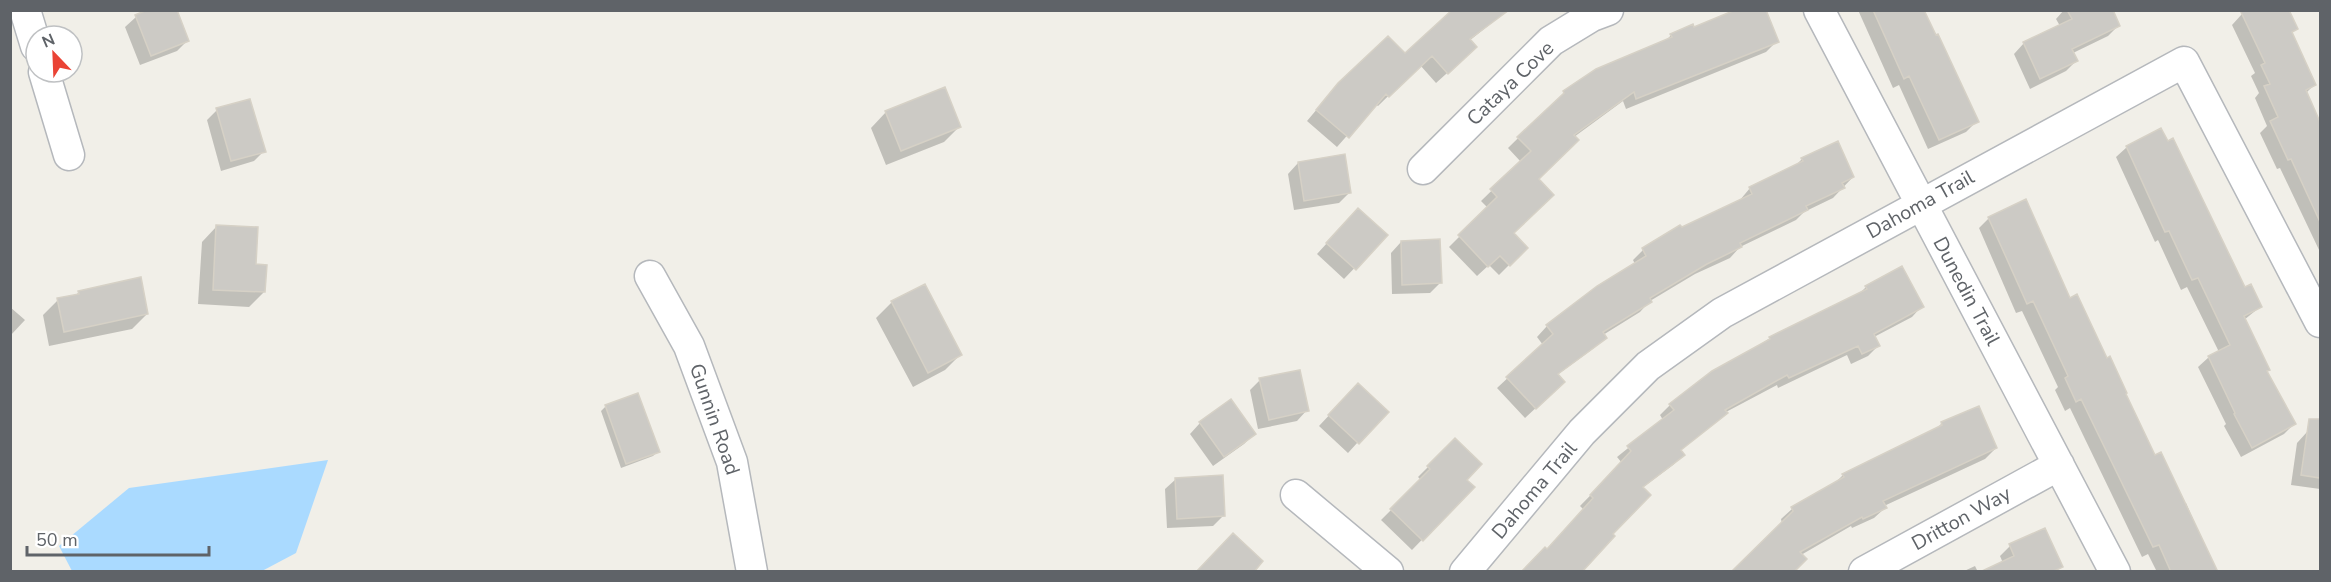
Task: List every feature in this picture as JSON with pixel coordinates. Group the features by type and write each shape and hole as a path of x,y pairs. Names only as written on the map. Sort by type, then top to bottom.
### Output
{"street":[{"name":"Cataya Cove","path":"1422,169 1551,41 1592,16 1608,10"},
{"name":"Dunedin Trail","path":"1819,10 2115,572"},
{"name":"Dahoma Trail","path":"1465,572 1582,432 1648,366 1722,313 2184,62 2320,322"},
{"path":"48,84 69,154"},
{"name":"Gunnin Road","path":"650,276 689,346 732,462 752,572"},
{"name":"Dritton Way","path":"1864,572 2059,465"},
{"path":"1296,495 1388,572"}],"water":[{"path":"328,460 296,553 262,571 72,571 59,546 129,488"}],"building":[{"path":"147,10 177,10 189,41 151,56 135,15"},
{"path":"1452,10 1509,10 1470,39 1477,47 1448,74 1432,56 1389,97 1386,94 1349,138 1316,110 1338,83 1388,36 1405,53"},
{"path":"1735,10 1766,10 1779,42 1636,99 1634,92 1574,135 1579,140 1539,179 1554,195 1514,233 1528,248 1510,266 1500,256 1488,267 1458,235 1497,197 1490,189 1531,151 1517,137 1564,93 1563,91 1596,69 1672,37 1670,34"},
{"path":"1873,10 1924,10 1936,35 1938,34 1979,122 1939,140 1909,76 1904,79"},
{"path":"2067,10 2113,10 2120,26 2072,49 2078,61 2040,79 2023,42 2072,19"},
{"path":"2240,10 2289,10 2298,29 2292,32 2316,85 2306,90 2320,122 2320,222 2291,159 2288,160 2270,121 2278,117 2264,86 2270,84 2261,65 2265,63"},
{"path":"945,87 961,127 901,151 885,111"},
{"path":"250,99 266,152 231,161 216,108"},
{"path":"2161,128 2168,141 2173,138 2245,287 2251,284 2262,307 2244,316 2270,370 2267,371 2296,424 2252,448 2208,356 2230,345 2198,278 2192,280 2169,231 2165,232 2126,146"},
{"path":"1838,141 1854,177 1842,183 1845,188 1806,206 1808,210 1740,243 1742,247 1707,264 1650,298 1652,302 1603,332 1607,338 1558,374 1565,382 1536,409 1506,377 1553,334 1546,325 1597,286 1646,256 1642,248 1680,225 1682,227 1752,194 1749,187 1803,161 1801,158"},
{"path":"1345,154 1351,193 1304,201 1298,162"},
{"path":"2026,199 2070,298 2077,294 2107,358 2110,356 2155,455 2161,452 2218,572 2171,572 2159,545 2153,547 2081,399 2076,402 2065,378 2068,376 2033,301 2027,304 1988,217"},
{"path":"1358,208 1388,235 1356,270 1326,243"},
{"path":"216,225 258,227 256,264 267,265 265,292 213,290"},
{"path":"1440,239 1442,283 1402,285 1401,241"},
{"path":"1902,266 1924,307 1874,334 1880,346 1862,354 1858,346 1789,378 1787,375 1725,410 1728,413 1681,450 1685,455 1643,487 1651,495 1613,534 1615,536 1582,572 1521,572 1545,547 1547,549 1593,498 1590,495 1631,451 1627,446 1674,410 1669,404 1712,371 1770,339 1769,337 1867,289 1865,286"},
{"path":"141,277 148,314 64,332 57,298"},
{"path":"925,284 962,355 928,373 891,301"},
{"path":"1300,370 1309,411 1269,420 1259,378"},
{"path":"1358,383 1389,412 1359,444 1328,415"},
{"path":"638,393 660,452 626,464 605,405"},
{"path":"1231,399 1256,434 1224,457 1199,422"},
{"path":"1979,406 1997,448 1883,501 1887,508 1863,519 1862,517 1800,552 1807,559 1794,572 1731,572 1793,511 1791,507 1844,477 1842,474 1942,425 1941,422"},
{"path":"2309,419 2320,419 2320,478 2301,475"},
{"path":"1455,438 1482,464 1467,480 1475,487 1423,541 1390,509 1430,469 1427,466"},
{"path":"1223,475 1225,516 1177,519 1175,478"},
{"path":"2045,528 2063,567 2052,572 1980,572 2014,556 2009,544"},
{"path":"1233,533 1263,561 1254,572 1196,572"}]}
